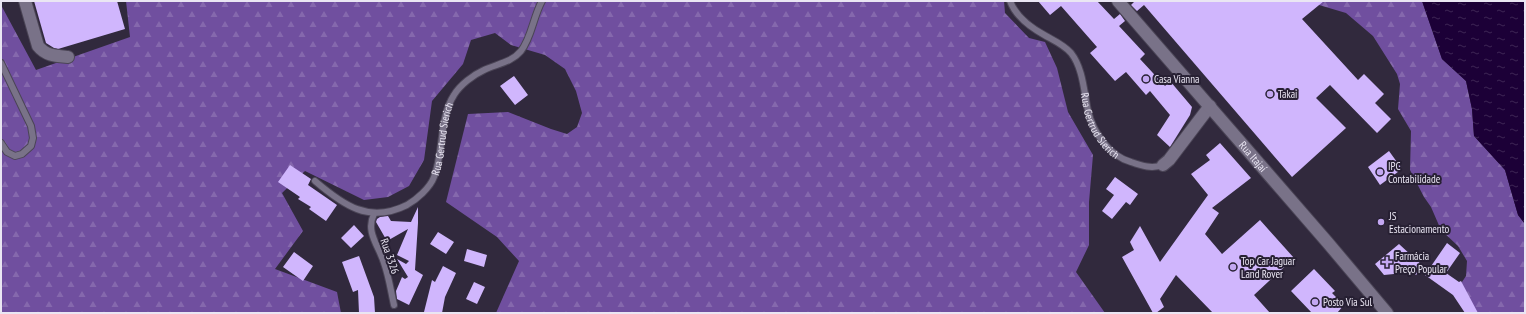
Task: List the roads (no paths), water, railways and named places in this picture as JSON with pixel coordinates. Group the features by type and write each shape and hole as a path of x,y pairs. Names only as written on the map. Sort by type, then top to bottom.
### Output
{"main road":[{"path":"25,1 38,46 43,52 68,57"},
{"name":"Rua Itajaí","path":"1118,1 1387,313"},
{"name":"Rua Gertrud Sierich","path":"1163,165 1169,160 1210,106"}],"lane":[{"name":"Rua Gertrud Sierich","path":"315,181 331,195 353,208 374,214 399,209 416,201 433,179 440,155 446,114 453,95 464,83 482,70 511,60 521,51 529,36 537,10 542,1"},
{"name":"Rua Gertrud Sierich","path":"1010,1 1014,11 1022,20 1045,36 1061,44 1076,60 1085,93 1088,112 1099,137 1107,147 1116,155 1127,161 1142,166 1155,168 1163,165"},
{"path":"1,63 31,126 33,138 31,146 22,154 15,156 7,152 1,143"},
{"name":"Rua 3326","path":"374,214 370,221 370,227 376,247 384,263 394,306"}],"water":[{"path":"1422,1 1525,1 1525,224 1518,215 1505,170 1474,136 1472,109 1466,81 1442,59"}],"place":[{"name":"Casa Vianna","path":"1146,79"},
{"name":"Takai","path":"1270,94"},
{"name":"IPC Contabilidade","path":"1380,172"},
{"name":"JS Estacionamento","path":"1381,222"},
{"name":"Farmácia Preço Popular","path":"1387,262"},
{"name":"Top Car Jaguar Land Rover","path":"1233,267"},
{"name":"Posto Via Sul","path":"1315,302"}]}
